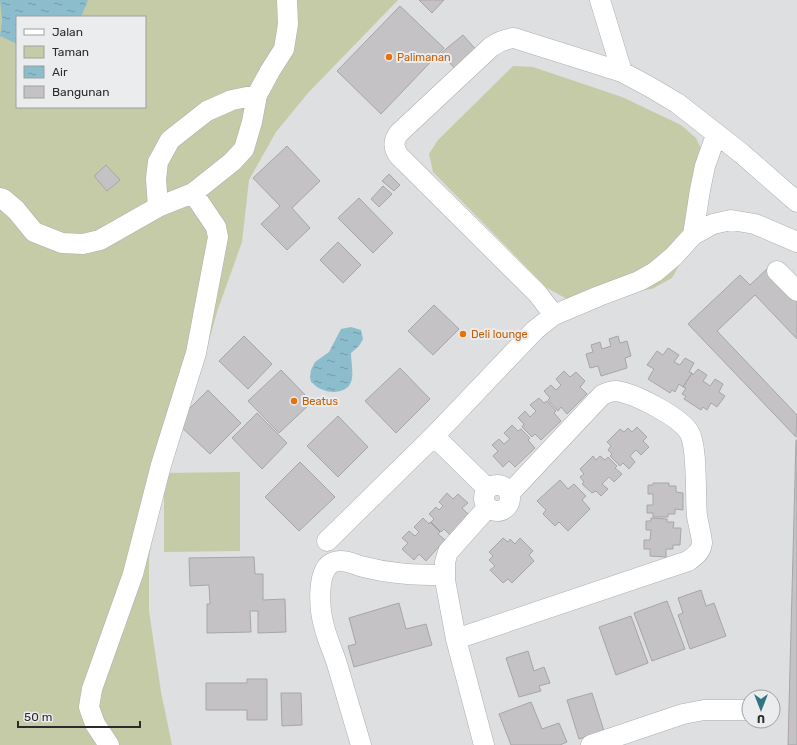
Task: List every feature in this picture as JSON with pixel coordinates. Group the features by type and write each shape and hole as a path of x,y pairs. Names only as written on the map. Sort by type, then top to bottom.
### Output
{"street":[{"path":"0,198 16,210 34,232 62,243 83,244 100,240 158,207 193,193 232,162 244,149 252,122 257,96 284,49 288,24 287,0"},
{"path":"600,0 622,72"},
{"path":"554,316 537,293 399,156 395,150 395,139 399,133 490,47 505,39 514,38 622,72 650,86 677,103 716,135 741,153 797,202"},
{"path":"158,207 156,179 158,162 170,140 207,111 232,100 257,96"},
{"path":"694,235 705,166 716,135"},
{"path":"109,745 95,724 90,707 92,689 133,574 161,465 196,353 218,237 216,227 193,193"},
{"path":"327,541 434,436 535,330 554,316 599,296 639,281 656,272 694,235 713,224 732,220 756,224 797,242"},
{"path":"777,271 797,291"},
{"path":"434,436 498,510 503,508 508,502 509,494 602,395 608,392 615,391 624,393 655,406 682,423 690,433 694,447 697,515 702,542 698,554 688,561 456,639"},
{"path":"484,745 456,639 444,575 445,562 448,552 488,498"},
{"path":"361,745 324,626 321,602 321,578 325,568 333,562 344,561 384,572 411,575 444,575"},
{"path":"591,745 683,714 704,710 741,710"}],"green space":[{"path":"0,0 398,0 308,93 276,132 249,180 242,242 217,312 201,370 156,512 149,559 149,611 161,692 172,745 0,745"},
{"path":"513,66 533,67 622,97 681,125 696,138 706,159 694,239 672,278 652,289 610,295 576,304 547,288 433,172 429,154 438,140"},
{"path":"240,472 240,551 164,552 164,473"}],"water":[{"path":"0,0 88,0 81,16 16,16 16,44 0,36 2,20"},
{"path":"351,327 361,330 363,339 359,346 351,353 351,382 349,386 338,392 325,391 311,382 311,370 315,362 329,352 341,329"}],"building":[{"path":"419,0 444,0 432,13"},
{"path":"400,6 444,48 381,114 337,71"},
{"path":"463,35 478,52 456,70 441,53"},
{"path":"287,146 320,181 292,208 310,228 287,250 261,224 280,206 253,178"},
{"path":"106,165 120,180 107,191 94,176"},
{"path":"389,174 400,185 394,191 382,181"},
{"path":"383,186 392,194 379,207 371,199"},
{"path":"359,198 393,233 373,253 338,218"},
{"path":"338,242 361,265 343,283 320,260"},
{"path":"769,267 797,296 797,339 755,295 717,331 797,415 796,437 688,324 740,275 750,285"},
{"path":"434,305 459,329 433,355 408,331"},
{"path":"244,336 272,364 248,389 219,361"},
{"path":"618,336 620,343 627,341 631,356 625,358 627,368 601,376 598,366 590,368 586,354 593,352 591,345 600,342 602,349 611,346 609,339"},
{"path":"668,348 679,355 674,362 680,365 685,358 694,363 689,372 692,373 683,387 679,384 675,392 672,390 670,393 648,379 654,369 647,365 657,351 663,355"},
{"path":"400,368 430,399 396,433 365,401"},
{"path":"698,369 707,375 703,381 710,386 715,379 723,384 719,392 725,396 717,407 711,403 707,410 703,407 701,410 684,399 686,396 682,394 686,388 683,387 692,373 693,375"},
{"path":"281,370 312,402 279,433 248,401"},
{"path":"564,371 570,377 576,372 585,381 580,387 587,394 567,414 561,407 558,411 548,400 550,398 544,391 551,385 556,390 561,385 556,379"},
{"path":"208,390 241,423 210,454 176,422"},
{"path":"539,398 544,403 547,401 556,411 554,413 561,421 541,440 535,434 532,437 522,427 524,424 518,418 525,411 530,417 536,411 530,405"},
{"path":"257,413 287,443 262,469 232,438"},
{"path":"338,416 368,447 338,477 307,446"},
{"path":"512,425 518,431 521,429 530,438 528,440 535,448 515,467 509,461 503,467 493,456 498,451 492,445 499,439 504,444 510,439 504,433"},
{"path":"637,427 647,437 643,441 649,447 641,455 636,450 630,456 635,462 629,469 623,463 620,466 610,456 612,454 608,450 611,446 607,442 620,429 624,432 628,428 632,432"},
{"path":"796,440 797,745 788,745"},
{"path":"593,456 596,460 600,456 605,460 608,457 617,466 615,468 622,474 614,482 609,477 602,484 608,489 601,496 596,491 592,493 582,484 584,482 580,477 584,474 580,469"},
{"path":"300,462 335,497 299,531 265,497"},
{"path":"560,480 568,489 574,484 586,496 582,500 590,509 568,531 559,522 555,526 543,514 546,510 537,501"},
{"path":"653,483 669,483 669,486 676,486 676,492 683,493 683,510 675,509 675,514 668,514 668,517 653,517 653,513 647,513 647,505 653,505 653,494 648,494 648,485 653,485"},
{"path":"447,493 453,499 458,494 468,503 462,508 469,515 450,535 444,529 441,532 431,522 434,519 429,514 436,507 439,510 443,506 439,502"},
{"path":"423,518 429,524 430,522 440,532 438,534 445,540 426,561 419,554 414,560 402,549 408,543 402,538 409,531 415,536 419,532 414,527"},
{"path":"651,518 667,519 667,522 674,522 673,528 681,528 680,545 673,545 673,549 666,549 666,557 650,556 650,549 644,549 644,540 650,540 651,530 646,530 646,521 651,521"},
{"path":"503,538 508,542 510,539 515,544 520,538 533,551 529,555 534,561 512,583 508,579 503,583 490,570 495,566 489,560 493,556 489,552"},
{"path":"254,557 255,574 263,574 263,600 285,599 286,632 258,633 258,611 250,611 251,632 207,633 207,604 210,604 209,585 190,586 189,558"},
{"path":"701,590 706,606 714,603 726,636 690,649 678,615 683,613 678,598"},
{"path":"667,601 685,649 652,661 634,613"},
{"path":"399,603 406,629 426,624 432,645 354,667 348,646 356,644 349,618"},
{"path":"631,616 648,663 616,675 599,627"},
{"path":"528,651 534,671 544,667 550,683 539,686 541,691 519,697 506,658"},
{"path":"247,679 267,679 267,720 247,720 247,710 206,710 206,683 247,683"},
{"path":"281,693 301,693 302,725 282,726"},
{"path":"592,693 604,731 579,739 567,700"},
{"path":"531,702 542,729 559,723 567,742 560,745 511,745 499,714"}],"place":[{"name":"Palimanan","path":"389,57"},
{"name":"Deli lounge","path":"463,334"},
{"name":"Beatus","path":"294,401"}]}
